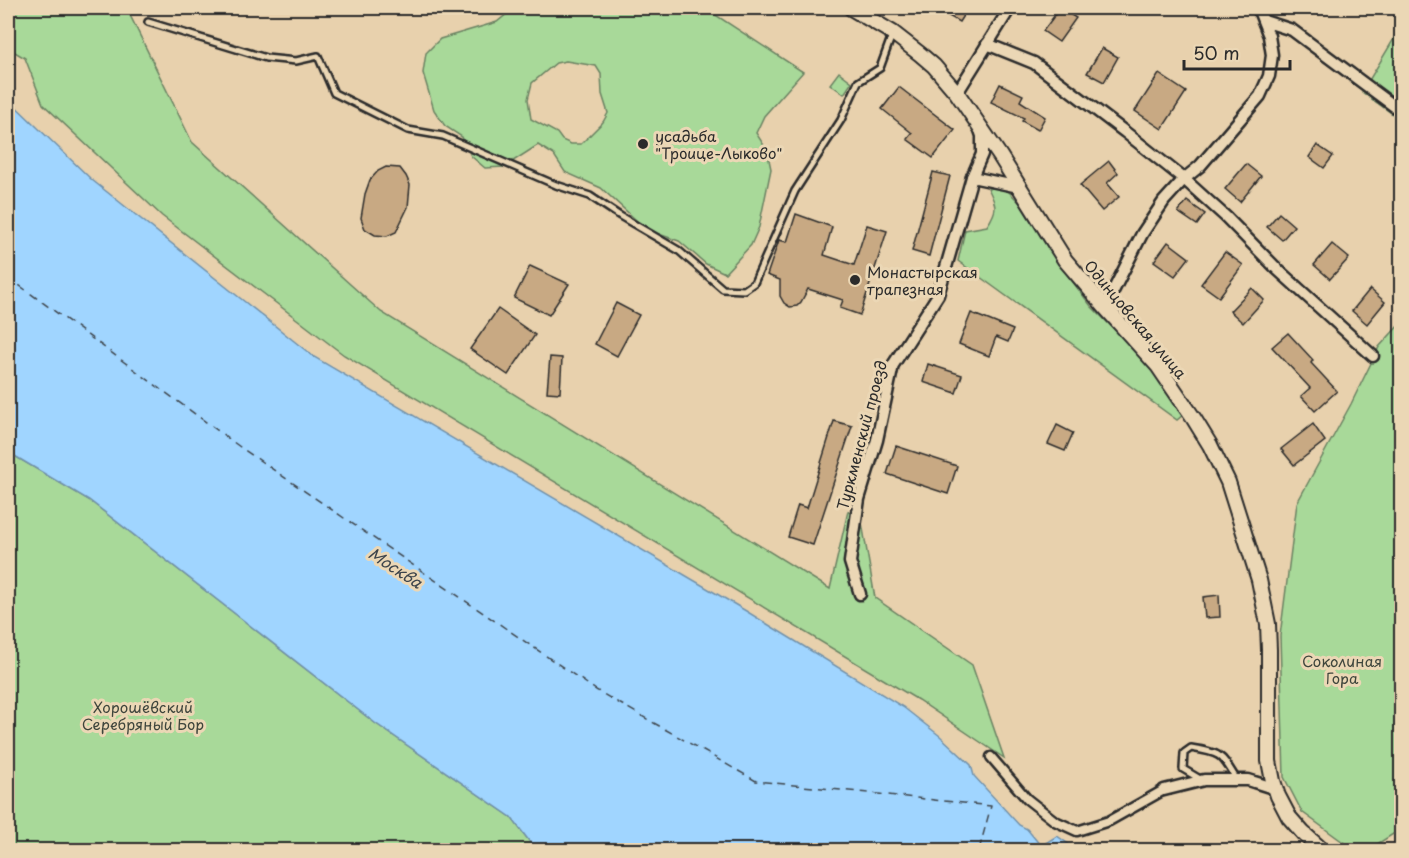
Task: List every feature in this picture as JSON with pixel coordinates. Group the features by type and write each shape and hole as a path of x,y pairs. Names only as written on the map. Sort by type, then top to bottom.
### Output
{"street":[{"name":"Одинцовская улица","path":"851,8 893,33 934,66 957,93 1065,260 1158,366 1210,445 1228,482 1259,580 1268,624 1269,761 1276,789"},
{"path":"957,93 1010,8"},
{"path":"1105,307 1142,234 1164,201 1184,179 1200,166 1260,96 1269,76 1272,56 1269,36 1258,8"},
{"path":"1264,21 1292,30 1401,112"},
{"path":"987,44 1034,63 1184,179 1373,356"},
{"name":"Туркменский проезд","path":"860,594 850,562 859,499 877,440 893,365 938,295 972,177 982,154 982,136 976,120"},
{"path":"972,177 1019,188"},
{"path":"991,757 1027,800 1055,821 1077,831 1109,821 1164,790 1204,780 1248,780 1276,789 1283,806 1296,826 1322,850"}],"lane":[{"path":"148,22 266,58 296,61 318,56 334,93 408,130 443,136 556,186 590,196 678,250 723,289 744,290 754,282 795,191 841,120 858,82 880,68 893,33"},
{"path":"1204,780 1183,769 1184,753 1191,748 1210,751 1223,757 1237,780"}],"green space":[{"path":"8,8 129,8 127,9 192,142 381,312 830,589 848,511 861,517 875,598 972,665 1004,758 918,700 344,355 162,216 43,104 25,58 8,48"},
{"path":"514,8 705,8 803,72 764,116 756,133 767,150 771,169 759,227 751,245 725,273 706,264 679,241 647,230 601,188 565,172 554,155 538,145 504,167 485,168 471,156 462,137 445,126 434,110 423,73 426,53 440,39 497,22","holes":["566,61 596,66 601,74 602,94 608,113 603,122 581,144 571,144 562,140 557,133 531,119 528,99 532,83 556,63"]},
{"path":"1401,27 1401,120 1362,92"},
{"path":"839,72 852,82 844,94 830,84"},
{"path":"988,188 1006,189 1025,208 1057,261 1091,306 1148,363 1184,414 1177,420 958,261 965,230 987,226 995,211 995,203"},
{"name":"Соколиная Гора","path":"1401,323 1401,829 1368,850 1354,850 1302,812 1284,777 1280,636 1297,503 1379,347"},
{"name":"Хорошёвский Серебряный Бор","path":"8,452 89,500 375,723 511,817 536,850 8,850"}],"water":[{"name":"Москва","path":"8,99 92,180 314,357 746,611 903,707 940,736 971,765 974,776 1041,846 1057,836 1077,850 536,850 511,817 375,723 89,500 8,452"}],"building":[{"path":"935,8 968,8 959,22"},
{"path":"1060,8 1076,18 1059,42 1043,31"},
{"path":"1102,48 1118,57 1104,82 1087,73"},
{"path":"1159,74 1186,92 1162,129 1135,111"},
{"path":"1000,84 1023,95 1020,101 1045,117 1038,130 1022,121 1024,118 991,102"},
{"path":"899,87 955,130 933,158 907,139 912,133 882,109"},
{"path":"1317,145 1333,156 1324,168 1309,157"},
{"path":"1109,161 1118,173 1107,183 1119,197 1102,211 1080,185"},
{"path":"1246,164 1261,176 1240,202 1225,189"},
{"path":"386,167 400,168 410,185 408,207 396,232 387,236 375,235 365,229 361,218 370,180 378,171"},
{"path":"933,172 950,176 929,256 912,251"},
{"path":"1187,201 1205,214 1197,225 1178,212"},
{"path":"1279,213 1294,226 1282,240 1267,227"},
{"path":"796,214 832,227 824,255 854,265 867,225 887,231 860,315 840,308 843,300 808,289 797,306 790,307 784,303 780,296 780,280 767,275 779,240 787,242"},
{"path":"1168,242 1189,258 1175,276 1154,261"},
{"path":"1332,244 1349,258 1330,279 1314,265"},
{"path":"1225,252 1243,265 1219,297 1201,284"},
{"path":"530,266 569,284 549,315 514,298"},
{"path":"1252,288 1264,300 1243,323 1230,311"},
{"path":"1370,289 1385,302 1367,324 1352,311"},
{"path":"616,303 639,315 617,356 595,344"},
{"path":"498,309 535,335 508,375 470,349"},
{"path":"971,313 1013,330 1008,342 996,337 989,356 959,344"},
{"path":"1288,333 1337,391 1315,411 1301,396 1310,388 1272,347"},
{"path":"550,357 562,358 560,393 547,392"},
{"path":"928,364 962,375 956,393 923,382"},
{"path":"834,421 852,426 813,545 788,537 798,505 807,508"},
{"path":"1313,424 1325,441 1294,465 1281,449"},
{"path":"1057,425 1073,433 1065,451 1048,444"},
{"path":"896,446 957,466 948,494 887,474"},
{"path":"1219,595 1220,617 1205,618 1203,597"}],"ferry route":[{"path":"8,277 240,447 596,690 756,781 991,806 979,850"}],"place":[{"name":"усадьба \"Троице-Лыково\"","path":"643,144"},
{"name":"Монастырская трапезная","path":"855,280"}]}
